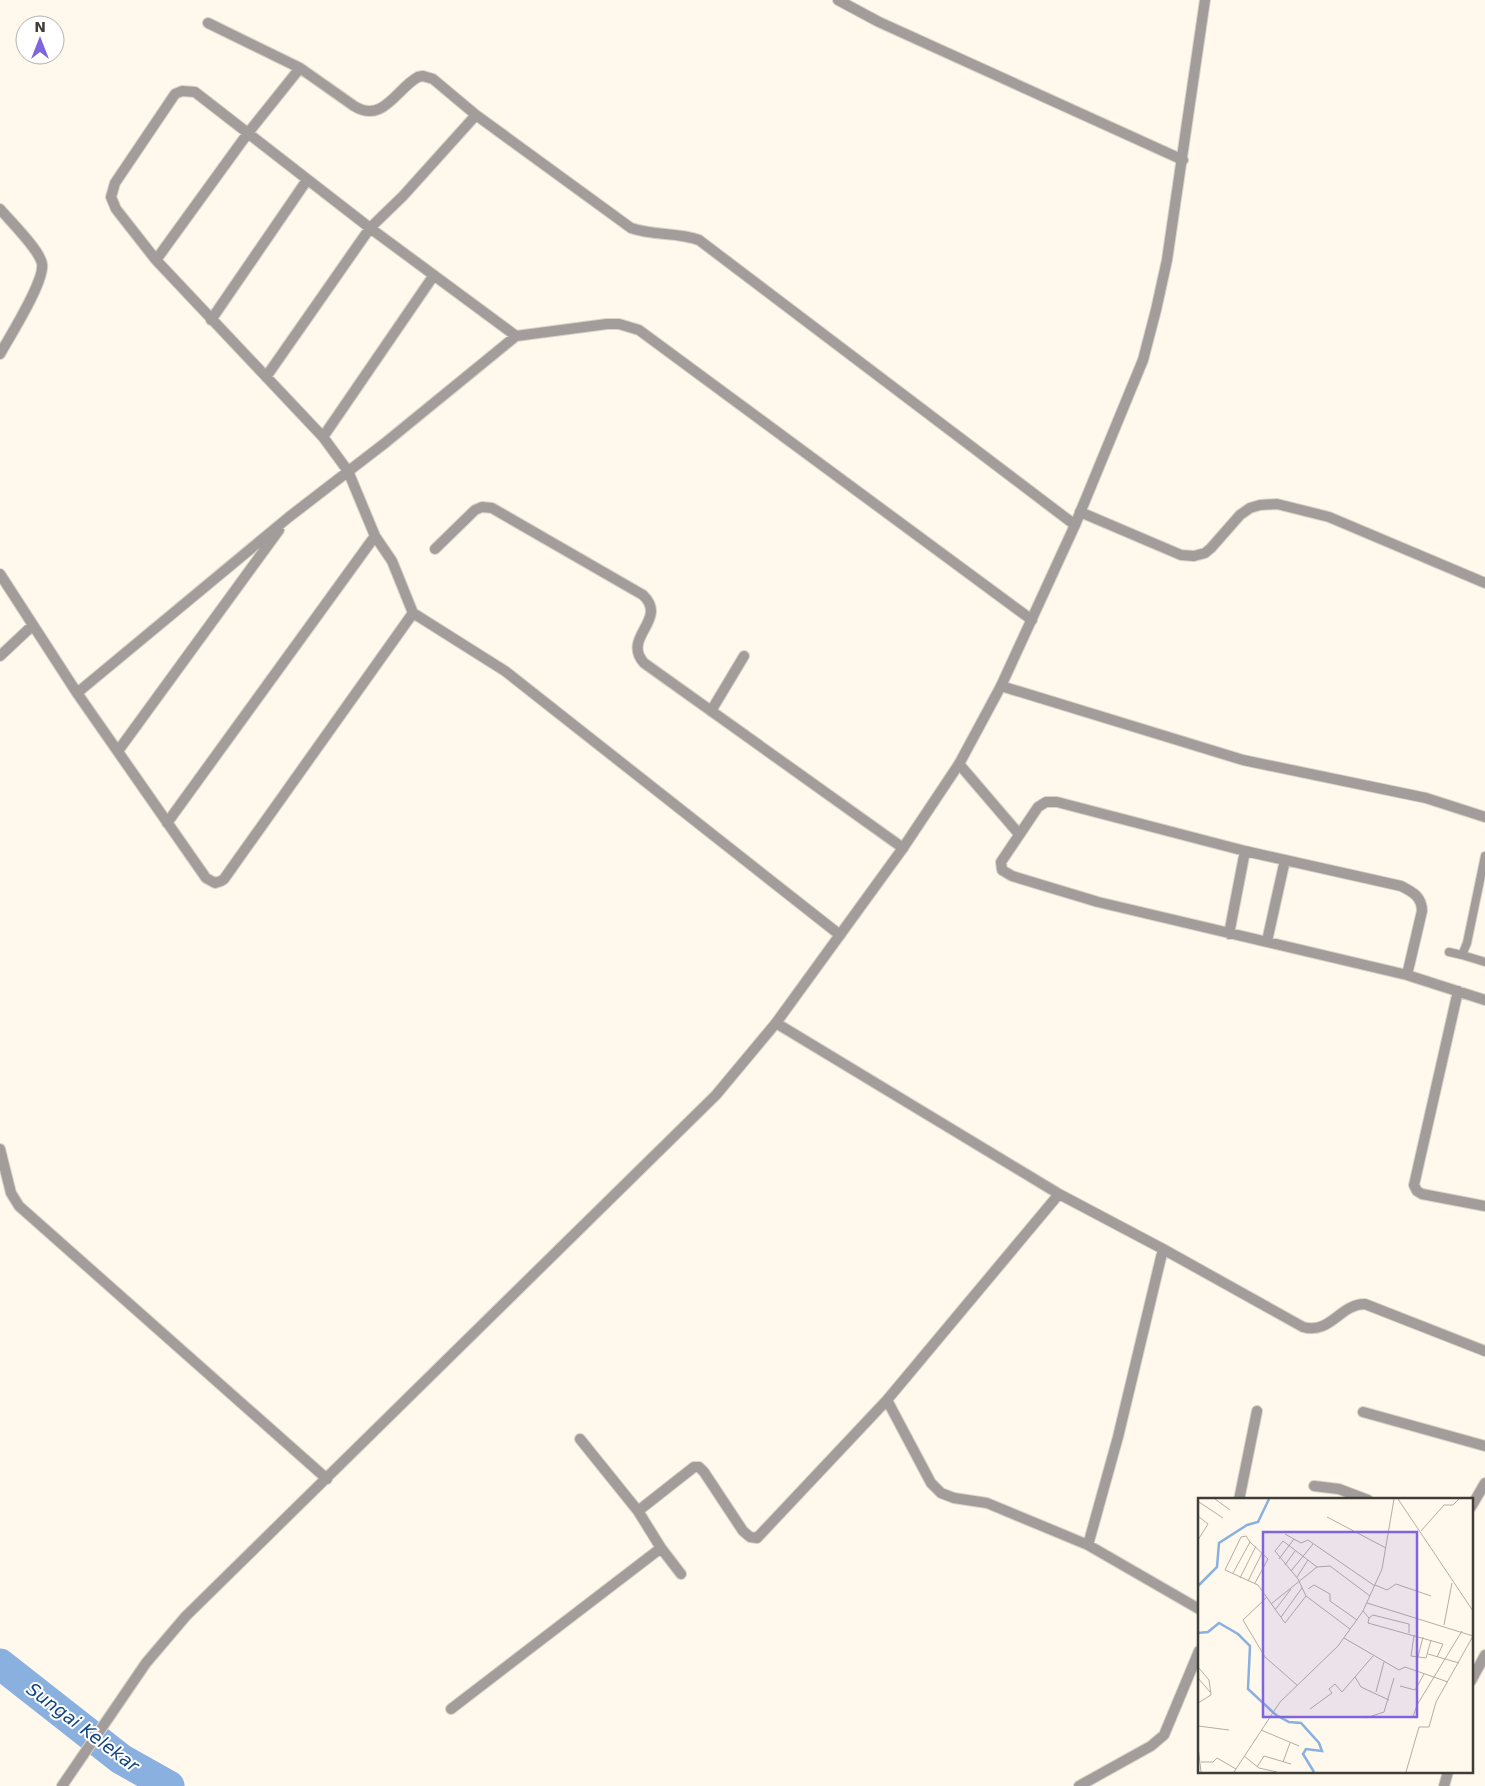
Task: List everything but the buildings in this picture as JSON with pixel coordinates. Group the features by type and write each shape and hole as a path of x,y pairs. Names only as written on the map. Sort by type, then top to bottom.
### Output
{"street":[{"path":"838,0 879,22 1183,160"},
{"path":"62,1786 106,1719 165,1638 716,1095 776,1022 840,935 903,848 959,764 1001,686 1032,620 1075,525 1142,360 1167,260 1205,0"},
{"path":"208,23 300,68 358,108 372,111 382,108 414,79 426,76 433,78 476,116 632,228 656,234 687,236 699,240 1075,525"},
{"path":"156,260 248,133 300,68"},
{"path":"516,336 370,228 194,92 182,91 174,94 115,183 111,196 116,209 156,260 323,437 348,472 375,536 392,561 413,614 505,672 840,935"},
{"path":"266,377 370,228 403,196 476,116"},
{"path":"211,320 307,180"},
{"path":"0,209 39,254 42,274 0,354"},
{"path":"323,437 434,275"},
{"path":"77,693 289,517 348,472 516,336 607,324 619,324 639,330 1032,620"},
{"path":"1080,512 1181,555 1194,556 1205,553 1211,548 1240,515 1250,508 1260,505 1277,504 1329,517 1485,583"},
{"path":"436,549 475,510 492,508 643,595 649,602 652,610 651,617 638,639 637,652 644,663 903,848"},
{"path":"118,751 289,517"},
{"path":"168,823 375,536"},
{"path":"0,574 77,693 206,878 212,882 221,881 413,614"},
{"path":"0,656 33,625"},
{"path":"711,711 744,656"},
{"path":"1001,686 1244,760 1426,798 1485,817"},
{"path":"959,764 1019,834"},
{"path":"1407,975 1422,911 1420,902 1412,892 1402,886 1245,851 1057,802 1042,804 1001,862 1002,870 1012,876 1098,902 1407,975 1485,1000"},
{"path":"1229,934 1245,851"},
{"path":"1267,941 1285,860"},
{"path":"1458,991 1414,1185 1417,1191 1422,1194 1485,1206"},
{"path":"776,1022 1059,1194 1164,1248 1303,1327 1312,1329 1322,1327 1352,1307 1365,1304 1485,1350"},
{"path":"0,1149 12,1193 19,1206 327,1479"},
{"path":"638,1511 680,1477 697,1466 704,1472 743,1531 750,1537 757,1538 887,1400 1059,1194"},
{"path":"1088,1545 1118,1437 1164,1248"},
{"path":"887,1400 931,1483 941,1493 954,1498 987,1503 1088,1545 1198,1608"},
{"path":"1239,1498 1257,1411"},
{"path":"1363,1412 1485,1446"},
{"path":"580,1440 638,1511 661,1548 681,1574"},
{"path":"1472,1505 1485,1483"},
{"path":"1314,1486 1339,1489 1363,1498"},
{"path":"450,1709 661,1548"},
{"path":"1079,1786 1151,1746 1164,1736 1198,1652"},
{"path":"1472,1679 1485,1655"}],"lane":[{"path":"1462,955 1467,943 1485,856"},
{"path":"1449,952 1485,962"}],"waterway":[{"name":"Sungai Kelekar","path":"0,1664 121,1759 169,1786"}]}
